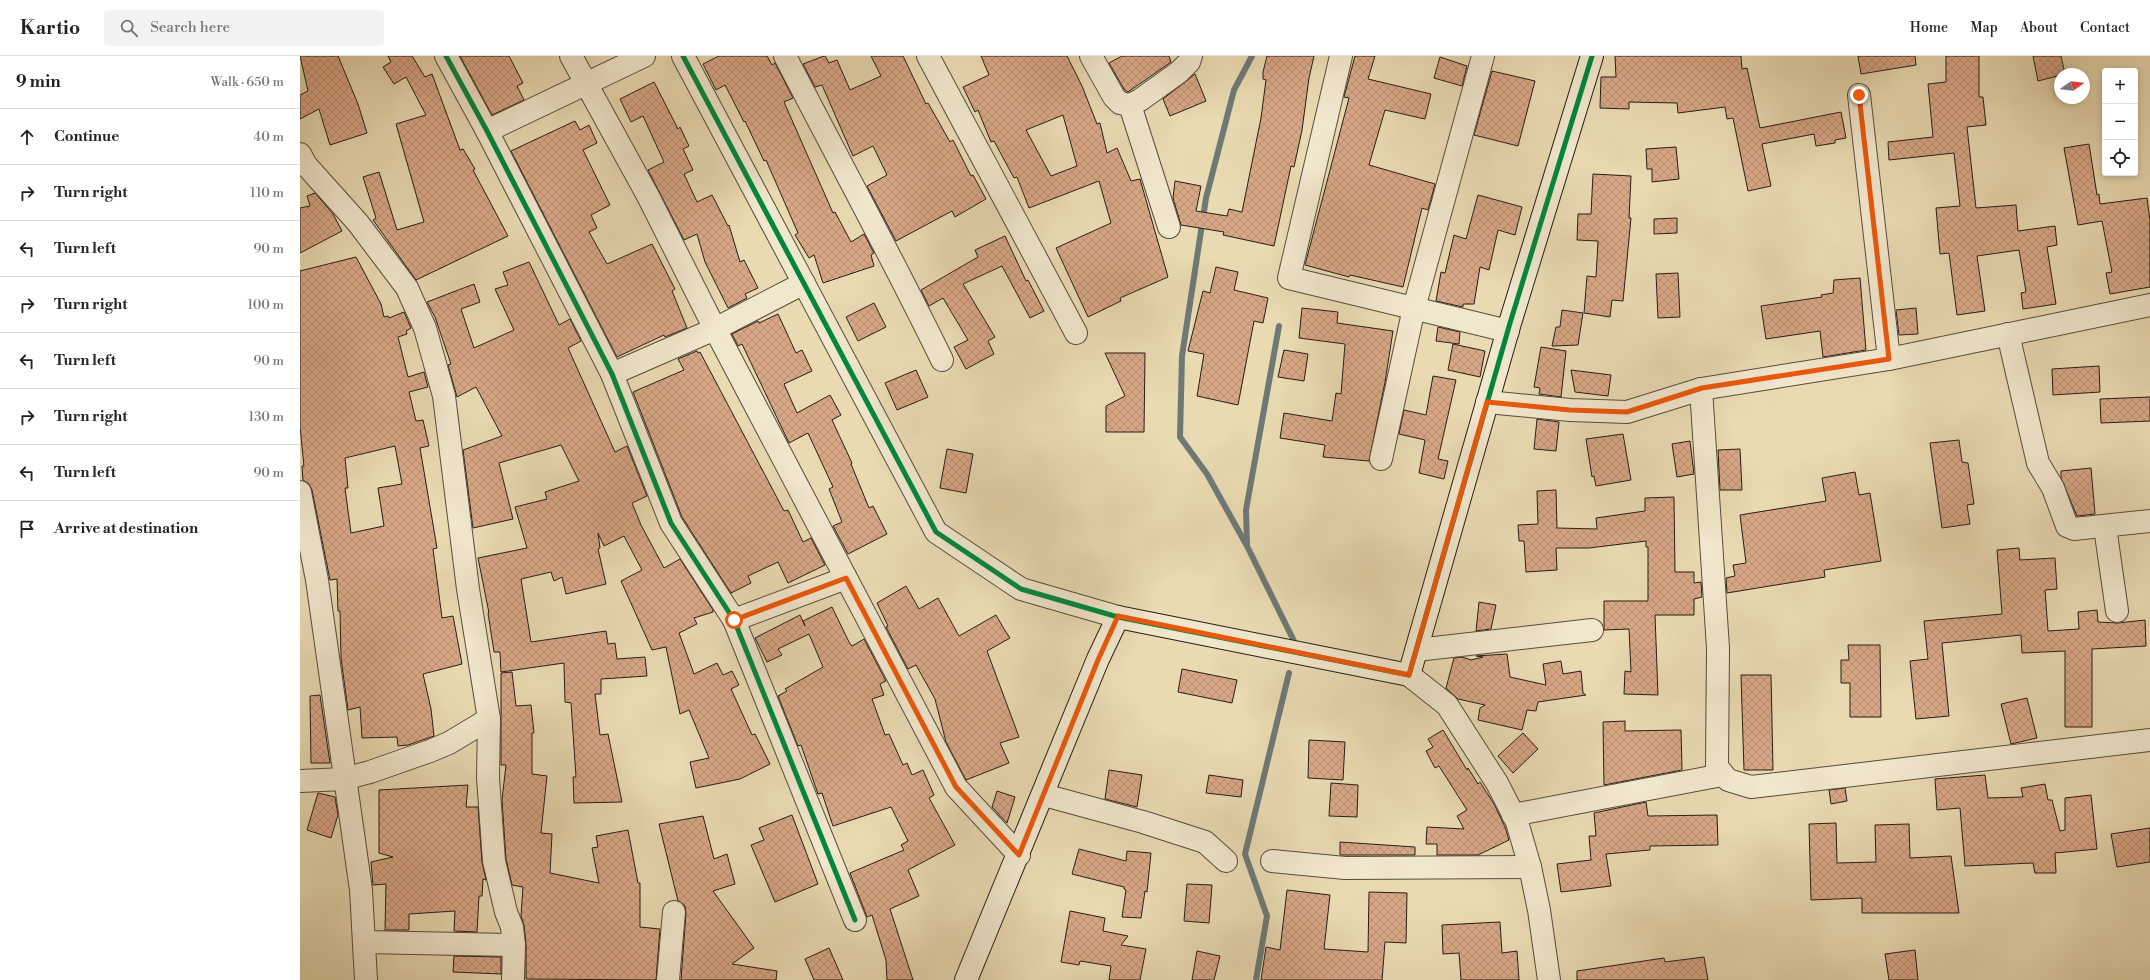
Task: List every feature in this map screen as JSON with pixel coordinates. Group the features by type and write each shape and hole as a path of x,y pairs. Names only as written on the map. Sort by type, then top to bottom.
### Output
{"street":[{"path":"446,56 487,131 612,374 672,523 734,620 855,920"},
{"path":"571,56 648,196 715,329 956,787 1019,855"},
{"path":"487,131 586,82 644,56"},
{"path":"684,56 936,532 1021,589 1118,616 1409,675 1447,705 1497,783 1513,814 1530,867 1539,910 1549,980"},
{"path":"785,56 854,190 902,278 942,360"},
{"path":"928,56 1076,333"},
{"path":"1091,56 1114,98 1120,103 1130,105 1140,100 1179,72 1189,62 1191,56"},
{"path":"1341,56 1289,278 1508,331"},
{"path":"1381,459 1414,308 1483,56"},
{"path":"1409,675 1487,402 1592,56"},
{"path":"1859,95 1889,359"},
{"path":"1130,105 1169,227"},
{"path":"300,154 306,165 358,223 407,288 425,328 444,396 468,589 489,719 488,778 494,862 512,927 514,945 513,980"},
{"path":"612,374 715,329 804,283"},
{"path":"1487,402 1570,410 1627,412 1702,388 1889,359 2150,304"},
{"path":"2008,334 2038,463 2052,488 2064,520 2068,526 2074,529 2105,527 2150,521"},
{"path":"1702,388 1718,648 1717,767 1722,775 1728,780 1751,787 2150,740"},
{"path":"300,492 318,588 361,890 366,980"},
{"path":"2105,527 2117,611"},
{"path":"734,620 846,578"},
{"path":"966,980 1044,795 1098,660 1118,616"},
{"path":"1417,650 1592,630"},
{"path":"300,781 344,779 430,752 449,743 489,719"},
{"path":"1513,814 1722,775"},
{"path":"1044,795 1143,822 1205,842 1226,861"},
{"path":"1272,861 1345,868 1530,867"},
{"path":"668,980 674,912"},
{"path":"364,942 514,945"}],"building":[{"path":"300,56 338,56 358,104 367,133 330,145 319,109 300,119 300,95 308,91"},
{"path":"388,56 412,56 425,77 432,74 460,150 463,149 475,169 473,170 508,236 416,280 373,220 376,218 363,177 379,172 397,230 424,222 396,124 426,115 406,77 394,84 383,67 391,62"},
{"path":"460,56 509,56 523,83 517,86 524,100 492,115"},
{"path":"719,56 767,56 772,65 775,63 793,98 784,102 833,213 835,212 851,242 864,234 874,253 871,255 874,266 823,283 814,255 809,258 795,235 798,233 766,160 764,161 745,121 744,122 725,85 716,90 703,64"},
{"path":"824,56 829,63 837,60 850,90 881,76 871,56 903,56 926,104 928,103 950,142 953,140 971,176 973,175 986,199 955,217 952,211 896,241 867,186 887,175 873,146 853,156 822,85 815,87 803,64"},
{"path":"981,56 1067,56 1082,86 1097,124 1100,123 1107,153 1117,148 1131,181 1140,179 1168,277 1120,298 1121,301 1088,317 1056,248 1111,223 1099,181 1029,208 1017,177 1014,178 994,141 991,142 978,110 975,112 963,87 989,75","holes":["1063,115 1077,166 1051,176 1026,130"]},
{"path":"1122,56 1169,56 1171,62 1128,92 1124,89 1109,63"},
{"path":"1267,56 1314,56 1309,78 1302,130 1294,167 1291,166 1274,246 1223,235 1224,232 1181,225 1173,198 1175,181 1201,186 1196,211 1227,216 1229,209 1242,212 1261,118 1266,80 1263,79 1263,72"},
{"path":"1355,56 1375,56 1368,79 1431,94 1425,119 1385,110 1369,165 1435,184 1428,210 1422,208 1403,287 1350,275 1349,277 1305,265 1349,98 1344,97"},
{"path":"1615,56 1741,56 1742,69 1747,68 1760,128 1841,112 1846,138 1835,140 1835,143 1816,146 1814,134 1762,144 1771,186 1748,191 1733,118 1727,119 1725,107 1678,113 1677,103 1629,102 1629,109 1600,108 1601,77 1616,77"},
{"path":"1858,56 1915,56 1916,65 1861,74"},
{"path":"1946,56 1979,56 1979,97 1983,97 1986,125 1967,127 1976,208 2016,205 2018,231 2055,226 2057,245 2047,247 2056,304 2023,309 2021,293 2026,292 2019,250 1977,256 1985,311 1957,315 1949,253 1940,254 1936,208 1960,206 1954,153 1889,160 1888,142 1933,137 1928,84 1946,82"},
{"path":"2033,56 2061,56 2064,68 2054,68 2054,77 2038,81"},
{"path":"1440,57 1467,66 1462,86 1434,78"},
{"path":"1492,71 1535,81 1518,146 1474,135"},
{"path":"1195,74 1206,101 1170,116 1163,99"},
{"path":"654,82 678,129 680,127 689,146 683,149 693,170 684,174 697,202 712,195 728,226 729,225 740,262 744,260 758,288 745,294 747,298 728,308 705,262 697,234 684,240 648,170 664,162 643,116 631,122 620,99"},
{"path":"575,121 580,130 589,125 597,143 583,150 610,205 591,215 597,228 589,232 607,264 652,244 675,289 672,291 687,328 665,337 664,335 617,357 511,151"},
{"path":"2089,144 2097,195 2099,194 2100,204 2147,198 2150,221 2150,287 2110,294 2106,273 2112,272 2102,221 2078,225 2064,148"},
{"path":"1676,147 1679,179 1652,182 1652,169 1647,169 1646,149"},
{"path":"1593,174 1631,176 1629,218 1631,218 1623,301 1612,300 1610,317 1584,313 1587,276 1596,277 1598,241 1577,240 1578,214 1591,214"},
{"path":"315,193 333,214 342,231 300,253 300,208 310,206 307,196"},
{"path":"1478,195 1522,207 1515,235 1498,230 1489,270 1480,267 1474,304 1463,304 1463,307 1436,301 1441,272 1445,273 1454,235 1466,239"},
{"path":"1677,218 1677,233 1654,234 1654,219"},
{"path":"1005,236 1026,281 1028,280 1044,311 1030,318 1002,266 963,284 995,337 988,341 994,354 966,369 954,347 968,340 943,298 929,306 921,290 978,257 975,250"},
{"path":"356,257 381,304 384,317 388,316 389,318 404,312 411,328 406,331 407,334 398,337 408,377 424,372 428,387 409,392 416,421 423,420 429,446 420,448 437,548 433,549 442,618 453,616 462,664 423,674 431,709 434,736 408,745 398,746 397,737 362,738 360,707 348,710 341,658 340,611 338,611 337,579 330,580 312,490 309,484 303,480 302,466 304,466 300,427 300,271","holes":["395,446 402,484 378,488 384,526 351,533 345,488 348,488 345,458"]},
{"path":"529,262 559,325 570,319 581,341 568,348 615,452 627,446 647,496 632,503 641,525 664,568 680,559 713,610 713,612 694,618 697,624 679,633 694,674 717,663 723,675 732,671 739,685 731,689 752,735 755,734 770,764 740,779 696,788 690,762 709,758 689,710 680,714 666,647 652,650 621,581 642,570 624,536 604,546 598,533 600,548 598,549 606,584 566,594 562,577 554,581 551,572 521,579 531,642 606,631 608,644 615,643 617,659 645,657 647,676 601,679 601,694 595,694 600,735 608,734 622,802 574,803 573,777 576,777 571,703 565,702 564,663 501,672 500,652 494,652 489,613 478,558 527,548 515,507 547,499 545,492 579,481 561,445 499,463 513,519 473,528 463,450 502,436 476,387 457,397 448,365 451,364 435,317 427,302 474,284 480,302 461,309 474,348 514,330 495,289 508,285 503,272"},
{"path":"1216,267 1238,272 1234,290 1268,298 1263,323 1254,321 1238,405 1197,396 1204,354 1188,351 1203,291 1210,293"},
{"path":"1678,273 1680,317 1658,318 1656,274"},
{"path":"1860,278 1866,350 1823,357 1820,331 1766,339 1761,306 1822,297 1821,295 1833,293 1834,280"},
{"path":"874,303 886,327 858,341 846,317"},
{"path":"1302,308 1338,312 1337,323 1393,331 1385,382 1369,461 1323,457 1325,445 1280,438 1284,413 1332,421 1336,393 1341,394 1345,344 1299,338"},
{"path":"1916,308 1918,334 1899,335 1896,310"},
{"path":"1562,310 1583,313 1578,345 1552,346 1556,327 1560,327"},
{"path":"778,314 796,353 802,350 812,371 784,384 797,413 830,395 841,415 832,420 852,463 851,464 869,508 873,506 887,534 848,554 833,526 842,522 829,489 833,487 808,433 789,443 742,344 738,346 732,334 758,321 759,323"},
{"path":"1438,327 1460,332 1459,344 1436,341"},
{"path":"1453,344 1485,351 1480,377 1448,370"},
{"path":"1541,347 1566,351 1561,397 1539,394 1540,388 1534,387"},
{"path":"1284,350 1308,354 1304,381 1278,377"},
{"path":"697,351 698,353 700,352 784,511 788,510 803,542 811,538 825,565 788,583 778,562 748,576 751,583 731,593 682,517 633,392 684,370 678,359"},
{"path":"1105,353 1145,353 1144,432 1106,432 1106,406 1125,396"},
{"path":"2099,366 2100,392 2053,395 2052,369"},
{"path":"916,370 928,397 897,410 885,383"},
{"path":"1571,370 1611,375 1608,396 1575,392"},
{"path":"1433,376 1456,380 1438,459 1448,461 1444,479 1419,473 1425,440 1399,434 1404,410 1426,415"},
{"path":"2150,397 2150,421 2101,423 2100,399"},
{"path":"1537,419 1559,422 1556,451 1534,449"},
{"path":"1623,434 1631,480 1596,486 1594,476 1592,477 1586,439"},
{"path":"1959,440 1962,462 1968,463 1974,504 1967,505 1970,524 1942,528 1930,443"},
{"path":"1690,441 1694,474 1677,477 1672,444"},
{"path":"947,449 973,454 966,493 940,488"},
{"path":"1740,449 1742,490 1720,490 1718,450"},
{"path":"2091,468 2095,514 2077,516 2061,478 2061,471"},
{"path":"1855,472 1859,495 1870,493 1881,561 1824,570 1825,577 1727,593 1726,578 1735,576 1733,565 1746,563 1740,515 1826,501 1822,478"},
{"path":"1556,490 1557,528 1597,529 1596,518 1645,511 1645,498 1674,497 1675,572 1694,572 1694,583 1701,582 1702,597 1694,599 1694,615 1655,615 1658,695 1624,694 1625,671 1631,672 1629,629 1604,630 1604,601 1648,601 1648,547 1646,547 1646,541 1589,548 1556,548 1557,570 1526,572 1524,541 1519,541 1518,525 1538,524 1537,491"},
{"path":"2019,548 2020,560 2055,558 2057,589 2045,590 2048,631 2079,629 2078,612 2097,610 2098,622 2118,623 2145,620 2146,646 2092,649 2092,727 2065,727 2065,651 2022,653 2021,635 1942,643 1949,716 1916,719 1910,661 1928,659 1924,621 2002,614 1997,550"},
{"path":"906,586 919,609 938,598 959,636 996,615 1010,638 987,651 1019,737 1000,743 1009,763 966,780 946,742 935,699 916,665 908,669 886,627 888,626 877,603"},
{"path":"1479,602 1496,605 1491,629 1476,631"},
{"path":"832,607 852,646 864,639 886,681 880,684 884,695 872,699 885,735 889,734 903,765 907,763 912,775 923,770 934,795 929,798 955,845 908,870 919,896 890,909 913,980 887,980 886,960 872,915 867,917 850,873 904,850 901,845 908,841 891,807 833,826 822,793 818,794 801,745 798,746 778,696 787,691 785,689 823,667 809,634 778,649 782,655 767,662 755,638 800,615 805,626 803,621"},
{"path":"1848,645 1880,645 1881,717 1850,717 1850,683 1841,683 1841,660 1849,660"},
{"path":"1507,654 1510,677 1546,685 1543,664 1561,661 1563,674 1581,671 1583,693 1586,695 1538,702 1536,711 1527,710 1522,730 1478,720 1480,708 1485,705 1458,699 1446,688 1454,658 1462,657 1471,660 1483,657 1476,656"},
{"path":"1182,669 1237,680 1232,703 1178,692"},
{"path":"512,672 516,706 531,705 534,733 532,733 532,774 547,776 541,833 552,834 550,873 599,883 592,848 598,847 596,836 628,830 638,883 640,883 640,927 660,929 656,980 526,979 526,944 524,925 521,916 523,887 512,885 506,859 502,800 506,765 501,765 501,673"},
{"path":"1741,675 1771,675 1773,770 1744,770"},
{"path":"320,695 330,763 311,763 310,696"},
{"path":"2027,698 2037,738 2011,744 2001,704"},
{"path":"1625,721 1625,731 1681,730 1682,770 1604,785 1603,722"},
{"path":"1443,730 1467,770 1468,768 1478,784 1480,782 1494,804 1505,827 1509,840 1478,855 1437,855 1437,844 1426,844 1427,827 1464,829 1457,816 1467,810 1439,766 1435,768 1426,751 1433,747 1428,739"},
{"path":"1523,733 1538,749 1513,773 1498,756"},
{"path":"1309,740 1345,742 1343,780 1308,778"},
{"path":"1109,770 1142,775 1137,807 1105,799"},
{"path":"1209,775 1243,780 1241,797 1206,793"},
{"path":"1985,775 1988,798 2023,797 2021,788 2045,784 2048,800 2052,800 2060,831 2065,830 2065,798 2091,795 2097,849 2055,853 2056,873 2035,873 2033,863 1965,866 1960,808 1937,810 1935,779"},
{"path":"1331,783 1358,785 1357,817 1329,816"},
{"path":"468,785 466,807 478,807 482,862 486,880 483,879 482,896 479,896 477,932 454,931 455,911 409,914 409,930 385,930 386,884 373,885 371,862 393,857 379,853 379,790"},
{"path":"1845,788 1847,801 1831,804 1829,790"},
{"path":"997,791 1015,797 1007,823 992,807"},
{"path":"318,793 335,797 338,815 331,838 307,830"},
{"path":"1646,802 1648,816 1717,815 1718,845 1650,846 1650,850 1606,854 1611,886 1561,892 1557,864 1591,860 1589,836 1596,836 1594,813"},
{"path":"792,815 818,884 775,902 751,845 764,840 759,828"},
{"path":"703,816 714,859 727,854 735,884 713,891 754,948 732,964 777,971 776,980 681,980 686,913 685,906 678,901 659,824"},
{"path":"1836,823 1837,863 1876,862 1875,825 1909,824 1910,858 1951,856 1959,913 1862,913 1862,898 1811,900 1809,824"},
{"path":"2150,828 2150,862 2117,867 2111,834"},
{"path":"1340,842 1415,847 1415,855 1340,855"},
{"path":"1079,849 1126,861 1127,851 1151,853 1147,892 1145,891 1141,918 1122,917 1126,890 1124,887 1072,874"},
{"path":"1187,884 1212,885 1209,923 1184,921"},
{"path":"1287,890 1330,895 1324,949 1368,952 1369,892 1407,893 1406,943 1385,942 1382,980 1261,980 1266,947 1280,950"},
{"path":"1070,911 1105,918 1103,931 1128,936 1121,945 1146,949 1140,980 1109,980 1111,966 1080,961 1079,965 1061,962"},
{"path":"1500,922 1502,953 1517,951 1519,980 1461,980 1459,953 1443,954 1442,925"},
{"path":"829,948 843,980 814,980 805,959"},
{"path":"1915,950 1918,980 1889,980 1885,954"},
{"path":"1197,951 1220,956 1214,980 1192,980"},
{"path":"454,956 501,957 501,974 453,972"},
{"path":"1704,957 1708,980 1577,980 1577,971 1664,958 1665,962"}],"waterway":[{"path":"1252,56 1234,90 1206,198 1182,356 1180,437 1207,474 1247,546 1294,641"},
{"path":"1247,545 1246,510 1279,326"},
{"path":"1256,980 1267,916 1245,854 1289,673"}],"cycle path":[{"path":"446,56 487,131 612,374 671,523 734,620 855,920"},
{"path":"683,56 936,532 1021,589 1118,617 1409,675 1510,323 1592,56"}],"route":[{"path":"734,620 846,578 956,787 1019,855 1098,660 1118,616 1409,675 1487,402 1570,410 1627,412 1702,388 1889,359 1859,95"}]}
